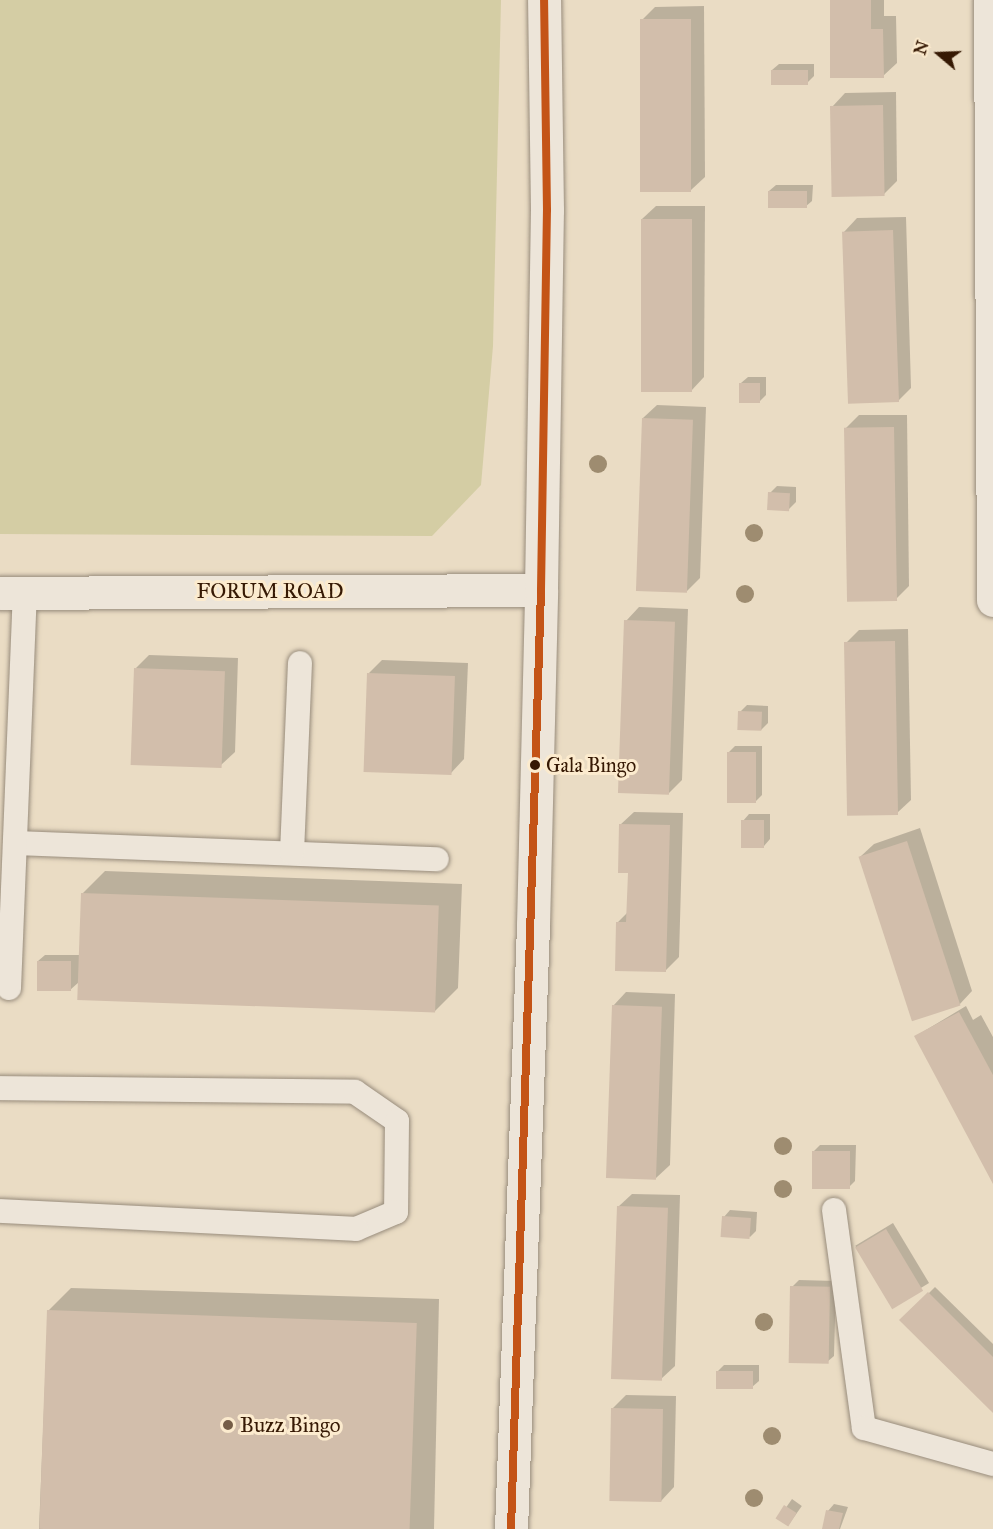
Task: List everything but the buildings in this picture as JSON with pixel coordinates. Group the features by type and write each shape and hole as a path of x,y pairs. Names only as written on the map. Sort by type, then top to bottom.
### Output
{"street":[{"path":"511,1529 541,590 547,210 544,0"},
{"path":"990,0 993,600"},
{"name":"FORUM ROAD","path":"12,593 541,590"}],"lane":[{"path":"9,988 15,843 12,593"},
{"path":"292,853 300,663"},
{"path":"15,843 437,859"},
{"path":"0,1088 355,1092 397,1121 396,1212 356,1228 0,1211"},
{"path":"834,1210 864,1428 993,1464"}],"shaded area":[{"path":"0,0 501,0 493,346 481,485 432,536 0,534"}],"transit line":[{"path":"511,1529 541,590 547,210 544,0"}],"place":[{"name":"Gala Bingo","path":"535,765"},
{"name":"Buzz Bingo","path":"228,1425"}]}
